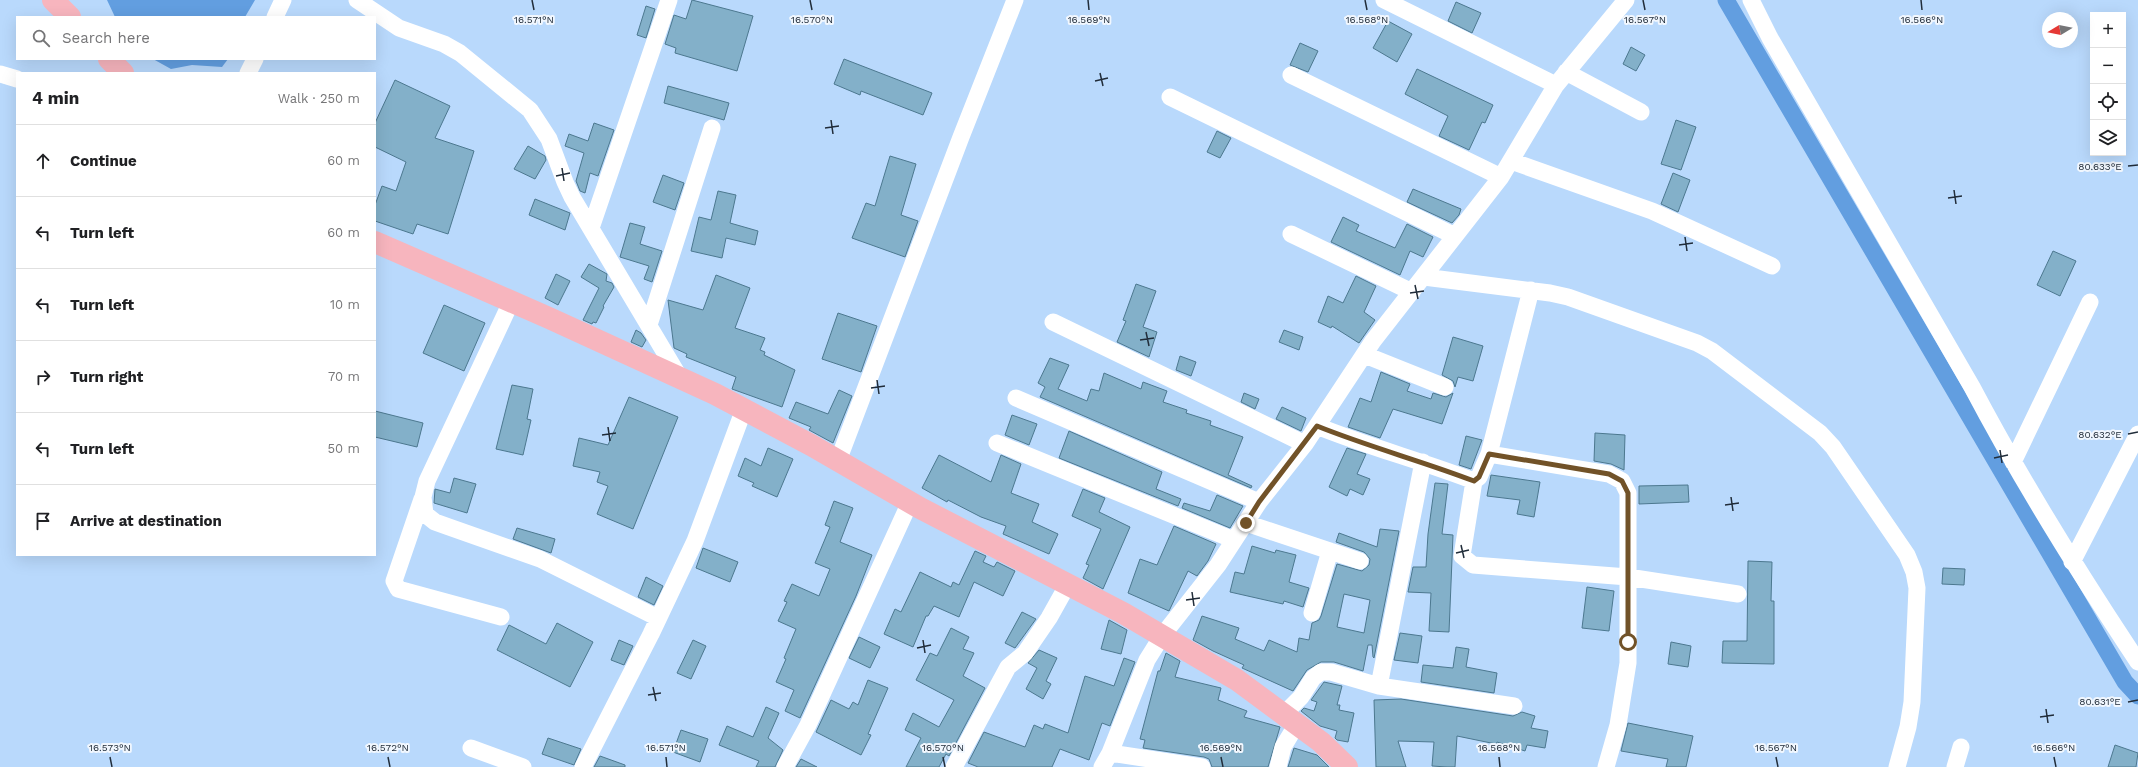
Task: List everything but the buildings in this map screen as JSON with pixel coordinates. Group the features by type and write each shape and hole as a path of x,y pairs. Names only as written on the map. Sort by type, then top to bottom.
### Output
{"main road":[{"path":"53,0 69,16"},
{"path":"110,60 122,72"},
{"path":"376,242 680,378 744,409 910,502 1068,584 1162,636 1237,680 1320,742 1347,767"}],"street":[{"path":"275,16 283,0"},
{"path":"358,0 399,28 444,44 460,53 530,110 549,139 564,182 680,378"},
{"path":"591,228 669,0"},
{"path":"838,461 958,144 1015,0"},
{"path":"1384,0 1641,112"},
{"path":"1202,767 1106,760 1147,660 1162,636 1218,565 1259,502 1305,444 1365,355 1501,177 1561,78 1626,0"},
{"path":"1751,0 1770,38 1964,374 2013,462 2072,562 2138,662"},
{"path":"248,72 254,60"},
{"path":"0,74 16,79"},
{"path":"1291,75 1501,177"},
{"path":"1170,97 1455,236"},
{"path":"649,325 712,128"},
{"path":"1511,161 1652,211 1772,266"},
{"path":"1291,234 1412,292"},
{"path":"1424,277 1531,290 1568,297 1697,342 1712,351 1814,428 1833,446 1907,555 1914,572 1916,588 1912,702 1908,727 1897,767"},
{"path":"1531,290 1489,454 1479,477 1474,481 1462,556 1473,565 1628,577 1738,594"},
{"path":"500,617 398,589 394,581 423,497 427,481 511,302"},
{"path":"2013,462 2090,302"},
{"path":"1053,322 1305,444"},
{"path":"1365,355 1445,387"},
{"path":"1016,398 1259,502"},
{"path":"583,767 695,541 744,409"},
{"path":"1317,426 1358,443 1423,462 1474,481"},
{"path":"2072,562 2138,434"},
{"path":"997,443 1234,540"},
{"path":"1489,454 1609,474 1622,481 1628,493 1628,663 1618,725 1606,767"},
{"path":"1379,686 1423,462"},
{"path":"423,497 425,514 435,522 540,559 658,618"},
{"path":"785,767 808,725 910,502"},
{"path":"1246,523 1360,561"},
{"path":"1312,613 1330,551"},
{"path":"959,766 1008,667 1025,653 1049,618 1068,584"},
{"path":"1278,767 1290,719 1313,678 1321,672 1331,672 1379,686 1514,706"},
{"path":"1955,767 1961,747"},
{"path":"471,748 523,767"}],"water":[{"path":"107,0 255,0 246,16 115,16"},
{"path":"155,60 227,60 222,67 192,65 171,69"}],"waterway":[{"path":"1726,0 2125,682 2138,696"}],"route":[{"path":"1246,523 1259,502 1305,444 1317,426 1358,443 1391,454 1423,462 1474,481 1479,477 1489,454 1609,474 1622,481 1628,493 1628,642"}]}
